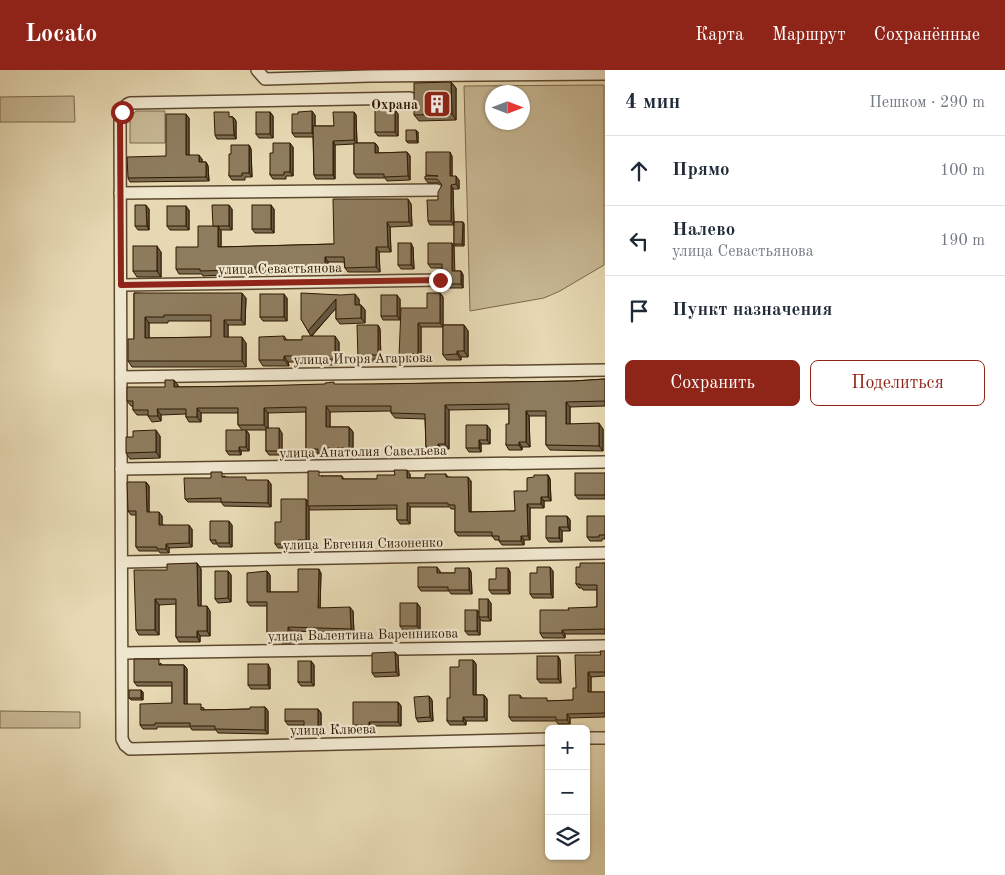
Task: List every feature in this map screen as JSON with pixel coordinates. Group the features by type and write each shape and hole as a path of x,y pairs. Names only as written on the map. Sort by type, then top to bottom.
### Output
{"street":[{"path":"257,70 266,79 605,74"},
{"path":"122,653 120,118 125,105 130,103 410,98"},
{"path":"120,193 437,190"},
{"name":"улица Севастьянова","path":"121,285 440,280"},
{"name":"улица Игоря Агаркова","path":"121,377 605,370"},
{"name":"улица Анатолия Савельева","path":"121,469 605,462"},
{"name":"улица Евгения Сизоненко","path":"122,562 605,554"},
{"name":"улица Валентина Варенникова","path":"122,653 605,646"},
{"name":"улица Клюева","path":"122,653 122,739 125,745 130,748 545,739"},
{"path":"590,738 605,738"}],"shaded area":[{"path":"604,85 604,265 560,291 544,298 470,311 464,86 485,86 485,130 530,130 530,86"},
{"path":"74,96 75,122 0,122 0,97"},
{"path":"136,111 165,111 165,143 130,143 130,118"},
{"path":"0,711 80,712 80,728 0,728"}],"building":[{"name":"Охрана","path":"451,82 452,114 414,115 414,83"},
{"path":"375,110 395,110 395,132 375,132"},
{"path":"312,111 312,133 292,133 292,114"},
{"path":"214,112 229,112 229,117 233,117 234,135 215,135"},
{"path":"256,112 270,112 270,134 256,134"},
{"path":"333,112 354,112 354,140 333,141 333,175 314,175 313,126 334,126"},
{"path":"166,114 186,114 186,155 199,155 199,162 206,162 206,177 128,178 127,157 166,156"},
{"path":"406,130 416,130 417,141 406,141"},
{"path":"273,143 290,143 290,172 284,172 284,175 270,175 270,153 273,153"},
{"path":"354,143 375,143 375,153 407,152 408,176 384,177 384,174 354,174"},
{"path":"231,145 249,145 249,173 242,173 242,176 229,176"},
{"path":"426,152 450,152 450,176 456,176 456,184 451,185 451,221 428,221 427,200 438,200 438,192 442,185 437,179 425,179 425,176 438,176 426,175"},
{"path":"333,199 408,199 409,222 387,222 388,247 376,247 376,267 345,268 344,257 325,257 325,267 259,269 259,267 241,268 241,270 200,271 200,269 176,269 176,247 198,247 198,226 218,226 218,247 334,244"},
{"path":"135,205 146,205 147,226 135,226"},
{"path":"212,205 229,205 229,226 213,226"},
{"path":"252,205 271,205 271,229 252,229"},
{"path":"167,206 186,206 186,226 167,226"},
{"path":"454,222 463,222 462,244 454,244"},
{"path":"398,243 411,243 411,265 398,265"},
{"path":"428,243 452,243 452,271 461,271 461,284 442,284 445,276 442,271 442,264 428,264"},
{"path":"133,246 157,246 157,271 133,271"},
{"path":"134,293 242,293 241,320 224,320 224,337 242,337 242,361 128,361 128,339 134,339","holes":["211,315 211,337 145,338 145,317"]},
{"path":"301,293 355,294 355,305 361,305 361,318 336,319 336,299 308,331 301,319"},
{"path":"427,293 440,293 440,323 418,323 418,354 412,354 412,357 399,357 401,308 427,308"},
{"path":"260,294 284,294 284,317 260,317"},
{"path":"381,295 397,295 397,316 381,316"},
{"path":"357,325 378,325 378,355 371,355 371,358 358,358"},
{"path":"443,325 464,325 464,351 457,351 457,354 443,355"},
{"path":"284,336 284,340 302,340 302,336 335,336 335,359 302,359 302,356 284,356 284,360 259,360 259,337"},
{"path":"605,379 605,401 566,402 566,424 599,423 599,446 546,445 546,411 526,411 526,442 519,442 519,445 506,445 506,424 509,424 509,404 445,405 445,444 438,444 438,447 426,447 425,414 391,413 391,406 326,406 326,427 349,427 349,448 326,448 326,453 318,453 318,449 306,449 306,407 264,408 264,425 238,425 238,408 197,408 197,417 186,417 186,409 157,409 158,416 148,416 148,410 133,410 133,401 127,401 127,387 165,387 165,380 174,380 174,387 325,384 334,382 334,384 372,384"},
{"path":"466,425 487,425 487,440 479,440 479,448 466,448"},
{"path":"266,428 279,428 279,451 266,451"},
{"path":"156,430 156,452 126,453 126,437 133,437 133,431"},
{"path":"226,430 246,430 246,447 239,447 239,451 226,451"},
{"path":"394,470 407,470 407,478 425,478 425,474 446,474 446,477 468,477 469,512 515,511 514,491 527,491 527,478 534,477 534,475 548,475 548,497 541,497 541,504 527,504 528,536 521,536 521,541 499,541 499,536 492,536 492,532 455,532 455,505 448,505 448,503 407,503 407,520 397,520 397,505 308,506 308,471 319,471 319,476 342,476 342,479 377,479 377,475 395,475"},
{"path":"211,472 222,472 222,477 246,477 246,480 268,480 268,503 221,502 221,498 185,499 184,478 211,478"},
{"path":"575,473 605,473 605,495 575,495"},
{"path":"127,482 146,482 147,512 159,512 159,525 189,525 189,543 166,544 166,549 136,547 136,511 128,511"},
{"path":"281,499 306,499 306,540 298,540 298,544 275,544 275,522 281,522"},
{"path":"546,516 567,516 568,527 559,527 559,538 546,538"},
{"path":"587,516 605,516 605,535 587,537"},
{"path":"210,521 229,521 229,543 216,543 216,540 210,540"},
{"path":"197,563 198,606 207,606 207,631 197,631 197,637 176,637 176,599 155,599 155,630 136,630 134,570 167,570 167,564"},
{"path":"580,563 605,563 605,629 562,630 562,633 540,633 540,610 569,610 568,608 597,607 597,585 576,584 576,567 580,567"},
{"path":"418,567 437,567 437,573 455,573 455,568 469,568 469,590 448,590 448,587 418,587"},
{"path":"537,567 550,567 551,594 530,594 530,573 537,573"},
{"path":"496,568 508,568 508,590 489,590 489,579 496,579"},
{"path":"298,569 319,569 318,608 350,607 351,629 288,627 288,639 279,639 279,634 267,634 267,602 247,602 247,573 267,571 267,592 298,592"},
{"path":"215,571 228,571 228,598 215,599"},
{"path":"479,599 488,599 488,617 479,617"},
{"path":"400,603 417,603 417,626 400,626"},
{"path":"465,610 477,610 477,631 465,631"},
{"path":"600,651 605,651 605,672 588,672 588,692 605,692 605,713 567,714 567,720 556,720 556,717 509,717 509,695 520,695 520,698 547,698 547,701 573,700 573,688 576,688 575,655 601,655"},
{"path":"395,652 396,672 372,673 372,653"},
{"path":"537,656 558,656 558,679 537,679"},
{"path":"134,659 159,659 159,665 184,665 184,704 201,704 201,710 265,707 265,730 215,729 215,726 190,726 190,723 140,725 140,704 172,703 172,682 134,682"},
{"path":"459,660 473,660 473,695 484,695 484,717 463,717 463,721 447,721 447,698 450,698 450,667 459,667"},
{"path":"298,661 311,661 311,682 298,682"},
{"path":"248,664 268,664 268,685 248,685"},
{"path":"129,690 141,690 141,698 129,698"},
{"path":"429,696 430,717 416,718 414,697"},
{"path":"353,702 398,702 398,722 369,722 369,725 353,725"},
{"path":"285,709 318,709 318,727 304,727 304,721 285,721"}],"place":[{"name":"Охрана","path":"437,104"}],"route":[{"path":"122,112 120,118 121,285 440,280"}]}
